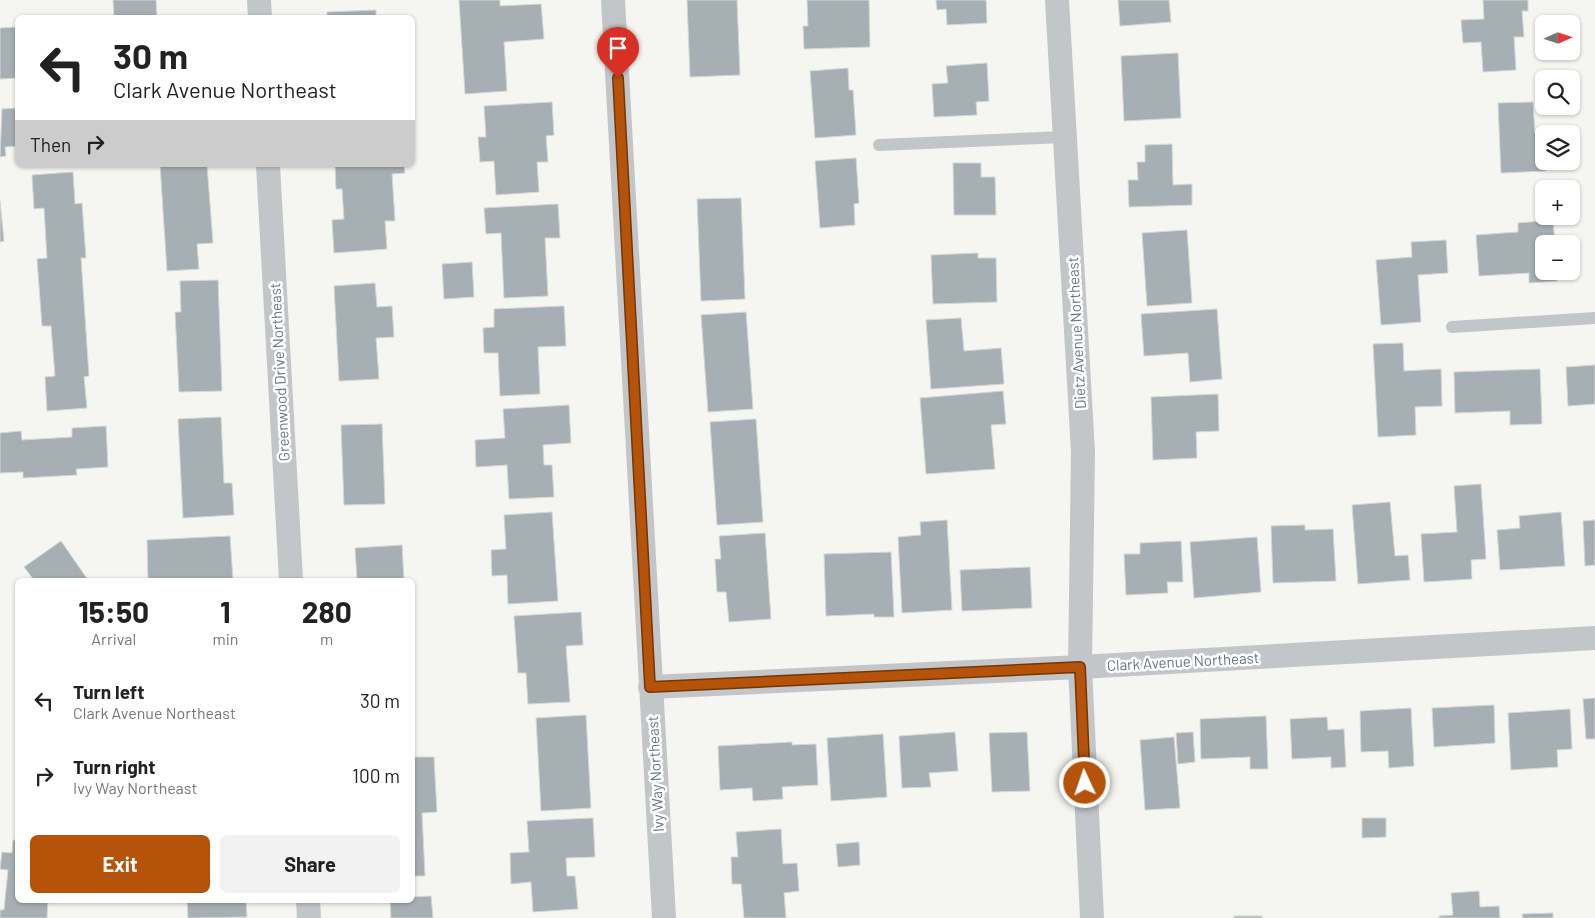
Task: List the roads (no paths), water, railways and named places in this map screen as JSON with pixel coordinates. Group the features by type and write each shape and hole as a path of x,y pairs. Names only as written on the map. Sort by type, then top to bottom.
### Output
{"street":[{"path":"259,0 260,15"},
{"name":"Ivy Way Northeast","path":"613,0 664,918"},
{"name":"Dietz Avenue Northeast","path":"1057,0 1083,452 1080,667 1092,918"},
{"name":"Greenwood Drive Northeast","path":"268,167 290,578"},
{"name":"Clark Avenue Northeast","path":"650,687 1080,667 1595,638"},
{"path":"308,903 309,918"}],"lane":[{"path":"879,146 1064,137"},
{"path":"1452,327 1595,318"}]}
